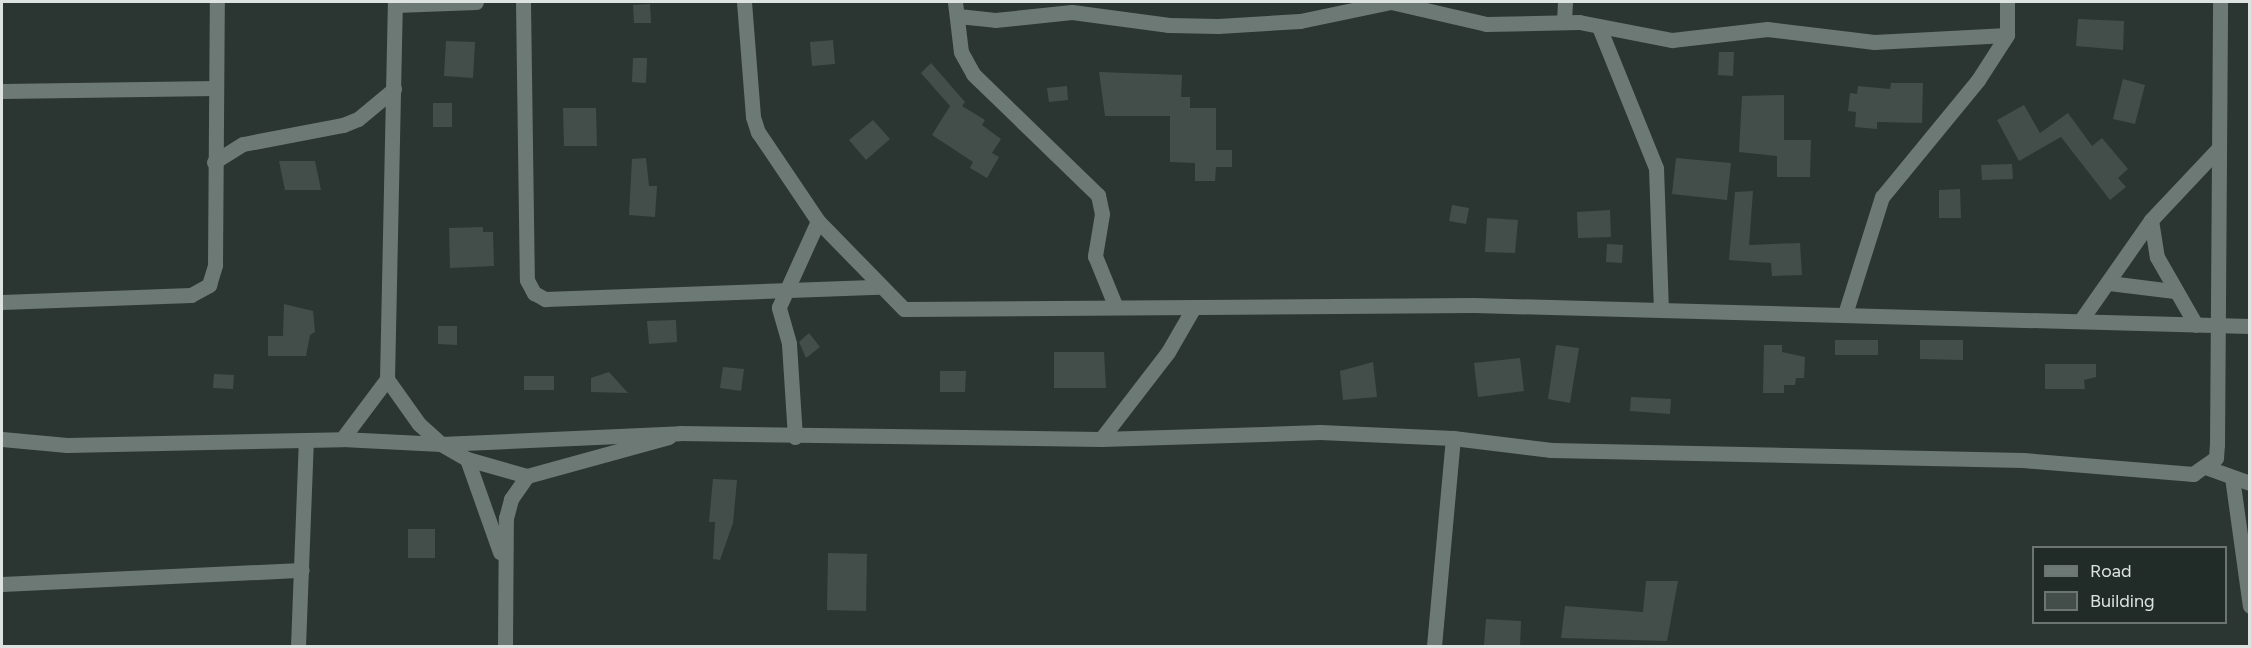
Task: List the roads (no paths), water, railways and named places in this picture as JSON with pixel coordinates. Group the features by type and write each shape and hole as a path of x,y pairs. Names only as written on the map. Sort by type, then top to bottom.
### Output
{"street":[{"path":"2,302 191,295 208,285 215,265 217,2"},
{"path":"342,439 387,379 395,3 477,2"},
{"path":"523,2 527,280 534,293 545,299 879,287"},
{"path":"744,2 753,117 818,221 879,287 904,309 1115,305 1661,309 2250,326"},
{"path":"1115,305 1095,256 1102,214 1098,195 974,74 961,52 956,9 995,20 1072,12 1169,25 1218,26 1300,21 1391,2 1486,24 1564,21 1684,40 1767,29 1874,42 2007,35"},
{"path":"1564,21 1565,2"},
{"path":"1845,314 1882,197 1978,80 2007,35 2007,2"},
{"path":"2208,468 2216,458 2217,445 2217,150 2220,2"},
{"path":"1599,27 1656,168 1661,309"},
{"path":"2,92 216,88"},
{"path":"214,162 243,144 343,125 358,119 394,88"},
{"path":"2081,320 2151,220 2217,150"},
{"path":"2151,220 2151,239 2173,291 2196,325"},
{"path":"795,437 789,344 779,307 783,291 818,221"},
{"path":"2109,283 2173,291"},
{"path":"1101,439 1168,352 1194,307"},
{"path":"387,379 419,424 441,444 467,459 527,476 680,433"},
{"path":"2,439 78,445 306,442 342,439 441,444 680,433 795,437 1101,439 1320,432 1453,438 1563,450 2023,460 2181,475 2208,468 2250,483"},
{"path":"1434,646 1453,438"},
{"path":"298,646 306,442"},
{"path":"467,459 503,559"},
{"path":"505,646 503,559 511,499 527,476"},
{"path":"2232,477 2250,606"},
{"path":"2,584 302,570"}]}
